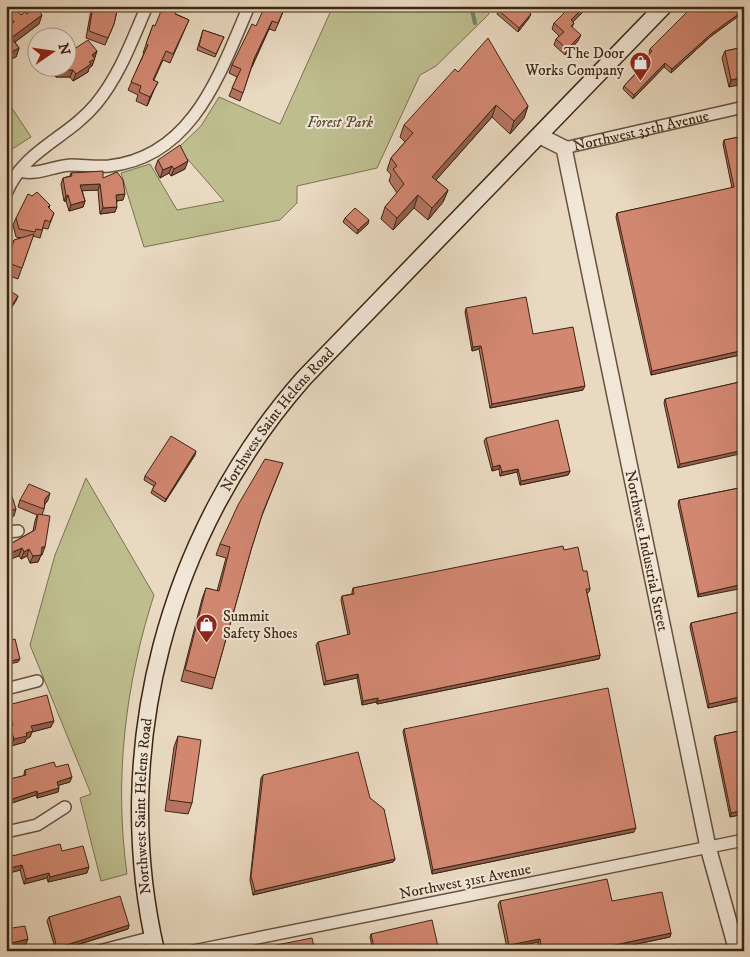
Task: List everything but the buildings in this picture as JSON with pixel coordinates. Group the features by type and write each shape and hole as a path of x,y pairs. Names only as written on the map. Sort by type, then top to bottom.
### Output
{"main road":[{"name":"Northwest Saint Helens Road","path":"154,944 147,898 141,822 145,729 152,684 175,596 211,513 244,456 280,405 412,265 540,136 664,6"}],"street":[{"path":"6,9 14,6"},
{"path":"6,194 19,171 32,155 69,129 95,105 112,83 147,6"},
{"path":"19,171 37,173 65,165 110,166 135,159 170,141 186,126 208,95 249,6"},
{"name":"Northwest 35th Avenue","path":"540,136 564,148 744,107"},
{"name":"Northwest Industrial Street","path":"564,148 708,847 737,951"},
{"path":"6,689 37,681"},
{"path":"6,832 36,825 65,807"},
{"name":"Northwest 31st Avenue","path":"193,951 744,840"},
{"path":"104,950 154,944"}],"green space":[{"name":"Forest Park","path":"333,6 485,6 489,14 436,66 420,75 377,168 297,186 297,203 280,220 144,247 121,173 150,164 177,210 224,201 178,148 201,126 219,97 280,124"},
{"path":"6,99 31,137 6,153"},
{"path":"86,478 154,595 136,663 125,733 122,803 123,839 127,874 101,881 80,798 91,794 30,645 55,555"}],"waterway":[{"path":"471,6 475,23"}],"place":[{"name":"The Door Works Company","path":"640,81"},
{"name":"Summit Safety Shoes","path":"207,644"}]}
